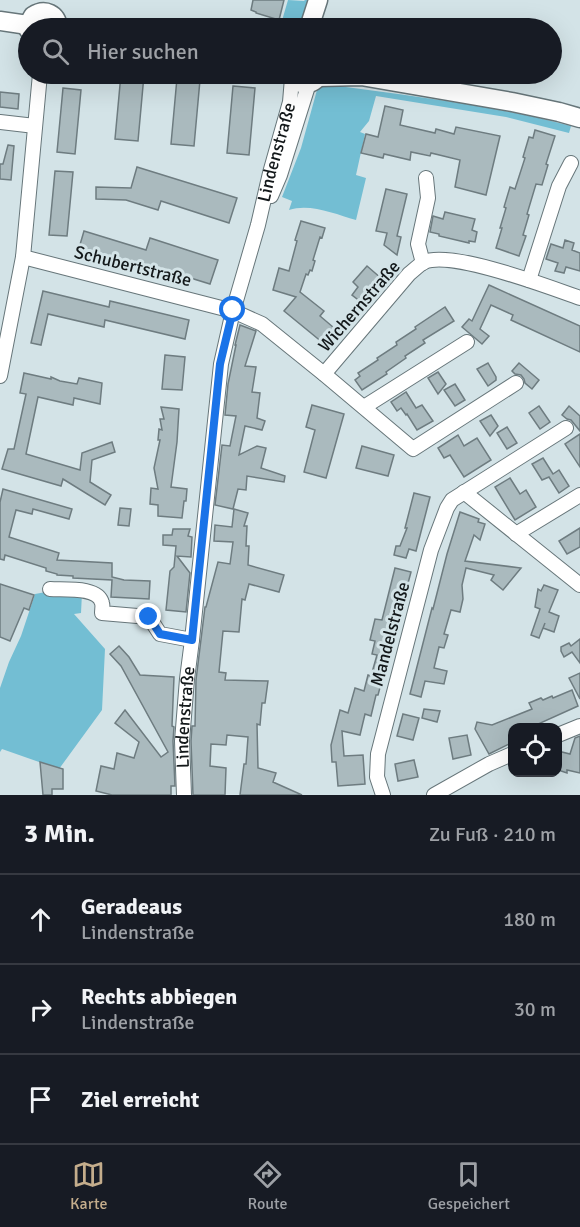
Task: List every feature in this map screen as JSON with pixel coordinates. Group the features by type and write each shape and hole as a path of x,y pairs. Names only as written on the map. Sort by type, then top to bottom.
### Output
{"street":[{"path":"312,18 318,0"},
{"path":"325,18 329,0"},
{"path":"32,18 41,6 55,18"},
{"path":"0,21 18,25"},
{"path":"0,376 23,257 39,84"},
{"name":"Lindenstraße","path":"184,795 182,741 187,679 220,364 290,102 302,84"},
{"path":"409,84 512,102 580,118"},
{"path":"0,122 35,126"},
{"path":"529,280 559,186 571,163"},
{"name":"Wichernstraße","path":"423,263 418,244 428,198 426,178"},
{"name":"Schubertstraße","path":"23,257 233,310 262,324 413,449 516,383"},
{"name":"Wichernstraße","path":"324,374 410,274 423,263 437,260 460,262 529,280 580,298"},
{"path":"0,304 14,307"},
{"path":"364,407 467,342"},
{"name":"Mandelstraße","path":"383,795 377,777 378,754 431,550 447,507 452,500 464,492 566,428"},
{"path":"464,492 579,583"},
{"path":"516,534 580,495"},
{"name":"Lindenstraße","path":"50,589 90,591 96,594 102,602 102,613 149,617 160,634 192,640"},
{"path":"562,733 580,726"},
{"path":"434,795 489,764 508,756"}],"shaded area":[{"path":"288,0 310,0 304,18 283,18"},
{"path":"331,85 481,107 571,126 569,133 506,117 376,96 369,121 360,132 365,134 356,175 366,178 356,220 314,209 289,210 292,201 282,197 301,148 317,90"},
{"path":"82,593 81,613 74,614 105,649 102,710 59,769 2,749 0,752 0,688 35,594"}],"building":[{"path":"253,0 284,0 280,18 272,18 251,10"},
{"path":"120,84 143,84 138,141 115,139"},
{"path":"176,84 200,84 194,146 171,144"},
{"path":"233,86 255,88 249,155 227,153"},
{"path":"63,88 81,90 75,154 57,152"},
{"path":"0,92 19,94 18,109 0,107"},
{"path":"385,106 403,110 400,125 435,133 436,129 454,134 456,127 500,136 486,195 455,187 460,160 431,153 430,156 411,152 410,160 384,154 383,158 361,153 366,134 378,137"},
{"path":"535,130 555,136 542,185 536,184 527,214 529,215 523,235 526,236 519,256 496,248 510,187 515,189 529,137 533,138"},
{"path":"8,145 14,146 11,180 0,179 0,164 3,164"},
{"path":"137,167 237,198 229,223 161,201 158,210 126,200 96,199 96,187 131,188"},
{"path":"55,171 73,172 67,236 49,235"},
{"path":"386,189 407,194 397,236 401,237 397,255 384,245 387,233 376,231"},
{"path":"445,212 475,219 472,230 477,232 475,242 469,241 469,243 430,232 433,216 443,219"},
{"path":"301,221 325,228 313,260 315,261 312,271 306,274 300,292 324,311 320,316 340,333 328,347 284,311 296,297 273,290 279,268 289,271"},
{"path":"84,231 146,250 150,238 218,260 210,284 142,263 140,267 79,248"},
{"path":"565,240 574,243 572,250 580,253 580,271 566,267 564,273 555,271 558,263 546,259 551,244 563,248"},
{"path":"367,266 382,279 361,302 352,295 358,287 353,282"},
{"path":"489,285 580,326 580,352 511,320 513,315 491,305 480,329 489,336 482,344 462,327 469,319 472,321"},
{"path":"43,291 109,307 110,301 189,320 185,339 105,320 104,327 48,314 41,345 31,343"},
{"path":"445,307 454,321 423,340 425,343 405,356 406,358 386,372 387,374 362,390 355,380 360,376 358,373 397,345 396,342 416,329 415,327"},
{"path":"240,325 256,331 245,366 256,367 252,392 260,393 257,418 265,421 262,430 245,426 239,455 257,446 266,448 261,468 285,476 284,482 247,476 246,490 238,489 233,509 215,505 222,445 230,446 236,416 225,415 228,384"},
{"path":"165,355 185,357 182,390 162,389"},
{"path":"488,363 496,380 488,386 477,369"},
{"path":"519,363 539,380 532,389 521,375 512,371"},
{"path":"438,372 446,384 438,394 428,378"},
{"path":"24,373 77,384 79,378 102,383 100,404 74,398 73,405 38,397 26,454 80,470 82,453 112,442 115,452 92,460 90,482 111,495 105,505 63,479 61,486 2,469 8,449 14,449 26,394 20,393"},
{"path":"455,384 465,400 455,406 444,390"},
{"path":"406,392 416,408 422,405 433,421 417,430 401,408 397,411 391,402"},
{"path":"312,405 344,414 326,478 304,472 315,430 306,427"},
{"path":"539,406 550,422 540,429 529,413"},
{"path":"569,406 580,416 580,431 571,420 562,415"},
{"path":"161,407 179,409 171,487 187,489 182,518 158,516 158,505 150,504 151,488 158,489 154,468 160,440 158,440 159,429 162,430 160,419 164,419"},
{"path":"491,415 498,426 490,436 480,421"},
{"path":"507,427 517,443 507,449 497,433"},
{"path":"580,434 580,467 565,444"},
{"path":"458,435 464,446 477,438 491,460 464,477 450,455 444,458 438,448"},
{"path":"362,446 394,455 388,476 356,468"},
{"path":"543,458 553,474 559,470 569,486 559,493 549,477 542,480 532,464"},
{"path":"510,478 520,494 526,490 536,507 515,520 495,487"},
{"path":"3,489 72,509 69,519 33,509 32,514 16,510 9,537 59,553 57,560 112,563 112,577 150,581 149,599 111,597 112,580 57,575 46,571 46,568 5,555 4,560 0,559 0,502"},
{"path":"414,493 430,497 416,551 409,549 406,558 394,555 396,546 400,546 407,528 405,528"},
{"path":"120,508 131,509 129,526 118,525"},
{"path":"234,509 248,513 244,526 247,526 248,565 284,575 279,592 249,584 245,600 242,599 239,632 223,631 219,672 226,673 225,680 268,681 265,703 262,703 260,725 257,724 258,768 276,773 273,782 302,795 240,795 248,737 227,735 226,745 211,744 210,766 226,768 225,795 193,795 191,741 192,726 195,726 196,680 205,607 218,562 230,564 233,542 214,541 215,525 232,527"},
{"path":"460,512 479,519 478,522 485,524 480,540 474,535 465,561 521,568 503,590 491,580 494,575 466,568 460,612 451,610 444,634 448,635 444,648 439,647 434,668 447,671 444,684 425,681 421,697 410,694"},
{"path":"580,528 580,547 567,554 559,541"},
{"path":"173,529 190,529 188,536 192,537 191,557 177,556 190,573 186,612 166,610 170,571 174,567 176,546 163,545 163,535 172,535"},
{"path":"395,568 411,572 378,695 376,695 371,716 365,714 360,735 342,731 344,756 363,755 365,784 338,786 336,762 332,762 331,745 340,710 348,713 355,688 364,691 368,675 371,676 377,655 372,654 375,641 370,640 375,619 382,620"},
{"path":"0,584 34,595 29,610 24,608 10,641 0,637"},
{"path":"544,585 558,590 549,612 559,616 554,632 543,628 539,638 531,635 540,609 535,607 538,589 541,591"},
{"path":"580,639 580,663 572,652 564,657 561,647 569,643 571,646"},
{"path":"119,646 140,675 174,677 172,726 174,727 175,786 171,786 171,795 112,795 96,791 101,766 114,769 117,753 134,758 139,742 115,723 125,710 161,757 168,752 121,666 110,654"},
{"path":"580,673 580,699 569,678"},
{"path":"572,690 578,706 540,723 508,723 508,744 489,754 475,729 477,722 492,725 532,709 529,703 541,698 543,700 552,696 553,698"},
{"path":"424,709 440,711 437,722 422,718"},
{"path":"403,714 419,718 413,740 397,736"},
{"path":"467,735 471,755 453,759 449,738"},
{"path":"580,736 580,773 567,770 567,773 562,771 562,752 570,754 575,738"},
{"path":"414,760 418,777 398,781 395,764"},
{"path":"40,762 63,769 63,789 52,789 52,795 43,795"}],"route":[{"path":"149,617 160,634 192,640 220,364 233,310"}]}
